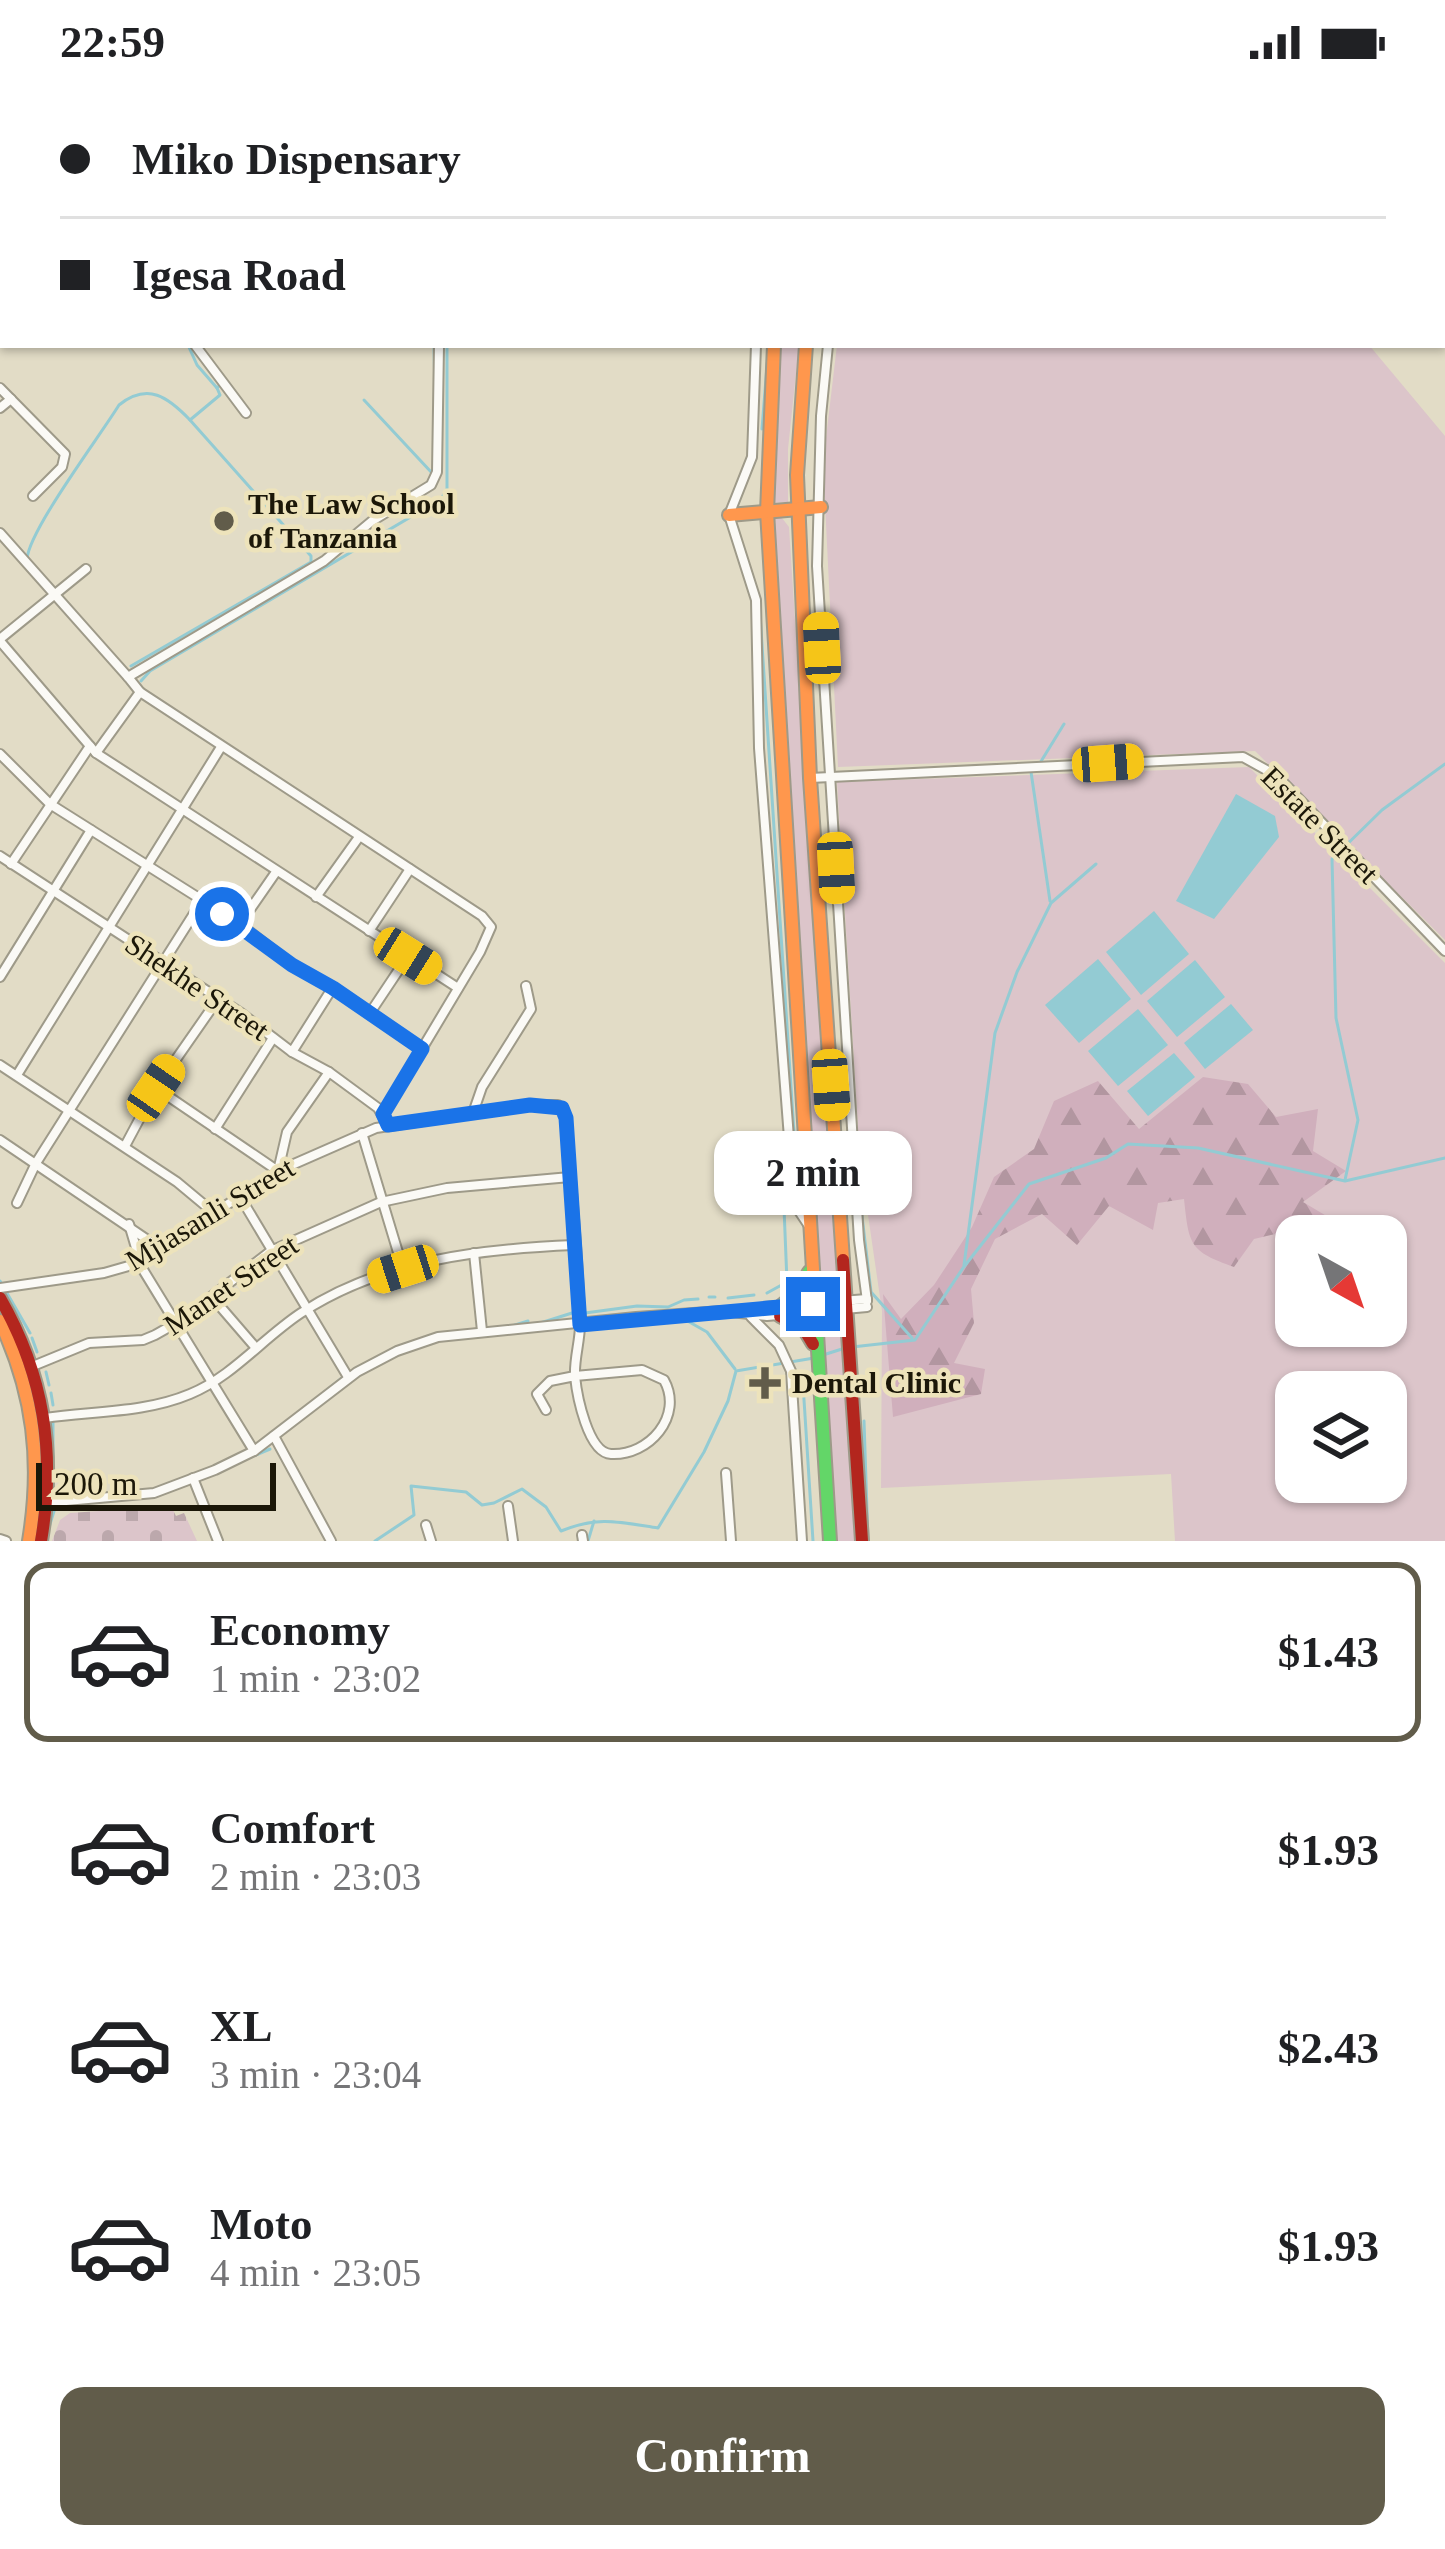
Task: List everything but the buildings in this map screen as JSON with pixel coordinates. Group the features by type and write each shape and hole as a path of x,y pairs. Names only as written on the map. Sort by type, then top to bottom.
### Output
{"main road":[{"path":"774,348 767,512 830,1541"},
{"path":"806,348 799,508 810,778 862,1541"},
{"path":"729,515 821,507"},
{"path":"812,1262 802,1286 781,1311 804,1329 817,1353"},
{"path":"0,1293 33,1366 45,1418 50,1468 28,1541"},
{"path":"0,1321 29,1393 42,1503 41,1541"}],"street":[{"path":"197,348 246,413"},
{"path":"128,677 324,561 372,521 431,485 436,472 439,348"},
{"path":"756,348 752,458 729,515 756,600 759,748 793,1190 808,1226"},
{"path":"42,1503 154,1493 194,1478 254,1450 348,1377 422,1342 482,1331 636,1317 747,1315 867,1303 859,1240 818,566 821,416 828,348"},
{"path":"0,388 65,454 62,467 33,496"},
{"path":"0,408 11,399"},
{"path":"1,537 140,692 482,916 491,927 488,940 383,1114"},
{"path":"86,569 0,640 93,750 458,988"},
{"path":"11,864 50,804 140,692"},
{"path":"17,1075 221,747"},
{"path":"0,754 50,804 240,924 306,975 422,1049"},
{"name":"Estate Street","path":"810,778 1243,757 1277,776 1445,952"},
{"path":"0,977 91,830"},
{"path":"316,897 359,837"},
{"name":"Shekhe Street","path":"0,856 329,1072 383,1114 388,1125"},
{"path":"369,931 410,869"},
{"path":"240,924 276,872"},
{"path":"17,1203 36,1163 202,901"},
{"path":"370,1013 408,956"},
{"path":"472,1113 482,1088 531,1009 526,986"},
{"path":"292,1052 333,988"},
{"path":"124,1146 156,1088 218,999"},
{"path":"215,1129 273,1038"},
{"path":"0,1065 124,1146 213,1212"},
{"path":"156,1088 278,1171 287,1132 329,1072"},
{"name":"Mjiasanli Street","path":"0,1293 139,1262 278,1171 388,1125 530,1105 558,1106 565,1111 570,1177"},
{"path":"362,1133 403,1269"},
{"path":"0,1139 161,1249"},
{"path":"546,1410 538,1389 575,1376 654,1372 671,1396 666,1421 635,1450 600,1451 589,1434 575,1376 580,1325 570,1177"},
{"name":"Manet Street","path":"33,1366 89,1343 143,1340 178,1322 272,1252 381,1202 447,1188 570,1177"},
{"path":"238,1195 348,1377"},
{"path":"129,1224 139,1262 254,1450"},
{"path":"45,1418 162,1403 189,1395 214,1382 305,1310 357,1284 403,1269 474,1252 574,1246"},
{"path":"474,1252 482,1331"},
{"path":"212,1297 256,1348"},
{"path":"747,1315 779,1345 791,1371 802,1541"},
{"path":"274,1436 332,1541"},
{"path":"726,1473 731,1541"},
{"path":"194,1478 218,1541"},
{"path":"508,1506 513,1541"},
{"path":"426,1525 431,1541"}],"green space":[{"path":"781,348 799,348 788,449 788,502 772,503"},
{"path":"837,348 1372,348 1445,436 1445,940 1255,751 838,767 823,463"},
{"path":"778,513 789,527 838,1290 829,1297 819,1293 772,517"},
{"path":"1249,767 1445,963 1445,1541 1175,1541 1171,1474 881,1488 882,1311 860,1160 837,782"},
{"path":"1203,1077 1248,1084 1276,1117 1318,1109 1313,1151 1346,1171 1303,1202 1325,1215 1275,1215 1275,1234 1254,1239 1234,1267 1194,1244 1184,1199 1158,1203 1153,1230 1109,1206 1077,1245 1042,1214 995,1239 971,1289 974,1323 954,1363 985,1369 981,1394 893,1417 883,1294 901,1319 934,1285 972,1227 994,1177 1034,1149 1054,1101 1098,1081 1139,1129"},
{"path":"831,1318 841,1324 856,1541 835,1541 822,1326"},
{"path":"171,1506 176,1516 184,1513 197,1541 52,1541 60,1520 70,1513"}],"water":[{"path":"1236,794 1275,816 1279,837 1214,919 1176,901"},
{"path":"1154,911 1189,954 1141,995 1106,952"},
{"path":"1098,959 1131,999 1079,1043 1045,1005"},
{"path":"1195,960 1225,997 1177,1037 1147,1001"},
{"path":"1231,1004 1253,1030 1205,1069 1184,1043"},
{"path":"1138,1009 1168,1045 1118,1086 1088,1051"},
{"path":"1174,1053 1195,1077 1148,1116 1127,1091"}],"waterway":[{"path":"189,348 217,388"},
{"path":"434,348 435,396"},
{"path":"141,681 150,671 441,499 447,489 447,348"},
{"path":"762,429 768,353"},
{"path":"27,559 52,506 119,405 139,394 157,395 190,420 220,395 217,388 221,384"},
{"path":"364,400 432,473"},
{"path":"131,666 311,562 311,556 190,420"},
{"path":"759,599 798,1194"},
{"path":"1040,763 1064,724"},
{"path":"1345,1180 1358,1120 1336,1018 1332,859 1382,810 1445,764"},
{"path":"1031,772 1050,901"},
{"path":"964,1265 995,1033 1017,972 1051,903 1096,864"},
{"path":"852,1347 915,1340 963,1268 1029,1184 1106,1158 1128,1144 1198,1148 1345,1181 1445,1158"},
{"path":"767,1293 787,1282 784,1208"},
{"path":"861,1208 871,1292 912,1338"},
{"path":"0,1281 30,1333"},
{"path":"728,1298 754,1295"},
{"path":"709,1297 715,1297"},
{"path":"585,1313 668,1307 698,1299"},
{"path":"534,1325 572,1313"},
{"path":"684,1319 707,1332 735,1369"},
{"path":"515,1325 528,1321"},
{"path":"32,1338 37,1352"},
{"path":"823,1355 842,1349"},
{"path":"375,1541 414,1515 411,1486 466,1492 482,1505 522,1489 546,1507 561,1531 598,1522 658,1528 704,1452 736,1371 814,1358"},
{"path":"46,1372 49,1385"},
{"path":"306,1407 342,1378"},
{"path":"803,1384 813,1541"},
{"path":"51,1393 53,1405"},
{"path":"53,1413 53,1471"},
{"path":"864,1421 868,1541"},
{"path":"244,1460 270,1449"},
{"path":"167,1492 213,1474"},
{"path":"53,1496 79,1496"},
{"path":"46,1537 55,1508 92,1501"},
{"path":"588,1541 594,1521"}],"traffic: fast":[{"path":"781,1306 798,1292 809,1272"},
{"path":"815,1302 830,1541"}],"traffic: slow":[{"path":"774,348 767,512 815,1302"},
{"path":"806,348 797,475 810,778 843,1260"},
{"path":"729,515 821,507"},
{"path":"0,1321 21,1375 32,1428 35,1483 29,1541"}],"traffic: jam":[{"path":"843,1260 862,1541"},
{"path":"0,1298 27,1356 43,1415 47,1477 41,1541"},
{"path":"780,1316 804,1329 813,1344"}],"place":[{"name":"The Law School of Tanzania","path":"224,521"},
{"name":"Dental Clinic","path":"765,1383"}],"route":[{"path":"222,914 422,1049 383,1114 388,1125 530,1105 552,1104 565,1111 580,1325 813,1304"}]}
